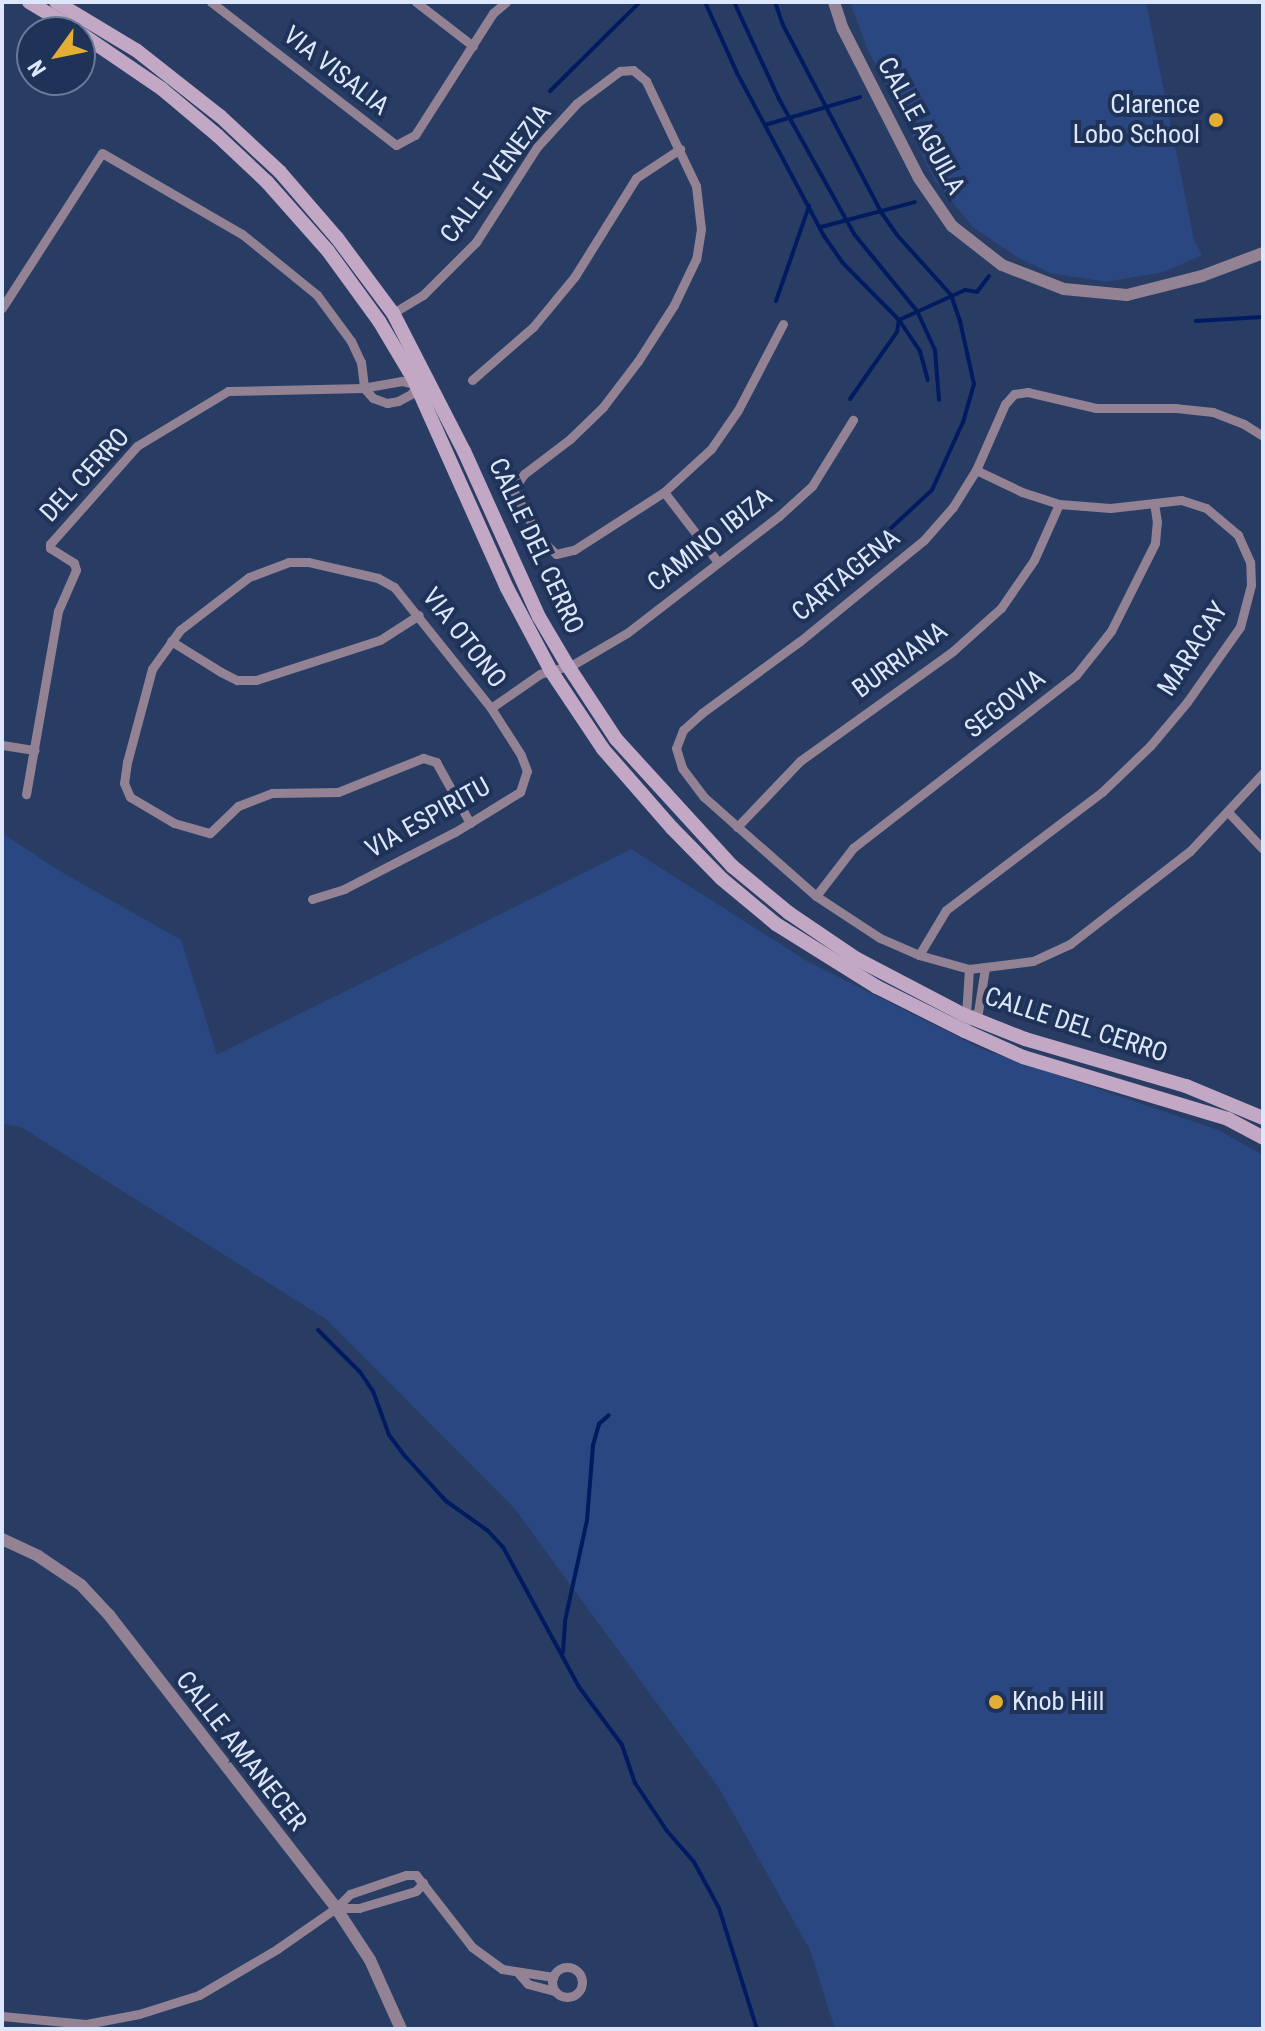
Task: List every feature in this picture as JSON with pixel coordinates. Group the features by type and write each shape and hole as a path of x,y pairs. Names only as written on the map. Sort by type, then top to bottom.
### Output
{"main road":[{"name":"CALLE DEL CERRO","path":"29,2 62,6 136,50 220,116 270,163 337,238 393,313 507,588 551,671 603,749 672,828 722,879 776,924 877,987 967,1024 1186,1086 1263,1118"},
{"name":"CALLE DEL CERRO","path":"96,44 162,89 267,182 328,251 423,383 539,617 568,666 616,739 732,866 789,913 857,959 1023,1057 1228,1119 1263,1138"}],"street":[{"name":"VIA VISALIA","path":"211,2 396,145 415,135 473,46"},
{"path":"416,2 473,46 493,13 506,2"},
{"name":"CALLE AGUILA","path":"834,2 843,29 919,178 952,226 1002,265 1064,289 1127,295 1202,276 1263,253"},
{"name":"CALLE VENEZIA","path":"393,313 423,295 476,242 537,147 577,103 620,71 633,70 646,81 696,186 701,229 696,259 680,294 638,361 603,407 570,439 524,474 513,490 540,539 556,554 574,550 664,492 711,449 738,410 783,324"},
{"path":"472,380 533,327 575,276 636,178 680,149"},
{"path":"2,308 102,153 242,234 317,295 361,362 364,388"},
{"path":"379,321 393,313"},
{"name":"DEL CERRO","path":"26,794 58,611 76,570 74,563 50,548 50,544 137,446 228,391 364,388 402,381 423,383"},
{"name":"DEL CERRO","path":"364,388 373,398 387,403 411,394 423,383"},
{"name":"CARTAGENA","path":"737,827 704,797 676,757 680,735 702,713 800,641 924,540 953,507 976,470 1011,396 1024,391 1096,408 1176,408 1213,412 1244,424 1263,436"},
{"name":"CAMINO IBIZA","path":"491,708 540,674 568,666 627,633 718,562 812,486 853,420"},
{"name":"MARACAY","path":"919,955 946,910 1102,792 1150,746 1187,702 1240,627 1251,585 1250,562 1238,535 1206,508 1181,500 1110,508 1059,504 1022,492 976,470"},
{"path":"664,492 718,562"},
{"name":"SEGOVIA","path":"816,896 853,848 1076,675 1111,631 1155,543 1157,522 1154,503"},
{"name":"BURRIANA","path":"737,827 800,761 953,651 1001,608 1034,560 1059,504"},
{"name":"VIA OTONO","path":"470,823 436,762 423,758 338,792 272,793 238,806 210,833 174,823 130,797 124,783 152,669 171,641 180,630 249,577 289,562 329,565 378,578 405,596 491,708"},
{"path":"171,641 237,680 256,680 380,640 419,615"},
{"name":"VIA ESPIRITU","path":"312,899 344,889 470,823 520,792 527,777 521,755 491,708"},
{"path":"2,745 35,750"},
{"path":"737,827 816,896 880,938 919,955 977,969 1033,961 1070,944 1160,877 1228,812 1263,773"},
{"path":"1228,812 1263,849"},
{"path":"967,1024 978,1012 977,969"},
{"path":"967,1024 964,1007 977,969"},
{"name":"CALLE AMANECER","path":"2,1539 38,1556 81,1585 109,1615 336,1908 370,1960 401,2029"},
{"path":"2,2016 86,2024 139,2014 199,1995 336,1908 350,1894 406,1875 416,1875 472,1947 502,1969 553,1977"},
{"path":"336,1908 359,1908 416,1891 423,1883"},
{"path":"519,1974 528,1984 565,1997 576,1994 582,1978 570,1967 558,1969 553,1977 555,1991"}],"shaded area":[{"path":"850,2 1146,2 1194,240 1202,255 1164,272 1106,282 1050,273 1017,257 973,227 935,181 867,48"},
{"path":"2,833 58,870 181,940 217,1055 631,849 805,960 982,1049 1218,1130 1263,1155 1263,2029 835,2029 810,1950 719,1788 515,1509 326,1319 21,1127 2,1124"}],"waterway":[{"path":"550,91 640,2"},
{"path":"705,2 737,73 824,236 842,262 899,320 920,351 928,380"},
{"path":"734,2 779,99 854,234 917,311 935,350 939,400"},
{"path":"775,2 783,25 881,212 897,235 951,295 974,384 963,422 932,490 890,529"},
{"path":"765,125 860,97"},
{"path":"821,227 915,202"},
{"path":"776,301 809,206"},
{"path":"850,399 897,332 899,320 965,290 977,292 989,276"},
{"path":"1196,321 1263,317"},
{"path":"318,1330 360,1372 373,1391 389,1435 404,1455 446,1501 488,1531 503,1547 579,1687 622,1745 635,1783 667,1831 694,1862 719,1908 757,2029"},
{"path":"563,1652 565,1621 587,1520 593,1445 599,1424 609,1415"}],"place":[{"name":"Clarence Lobo School","path":"1216,120"},
{"name":"Knob Hill","path":"996,1702"}]}
